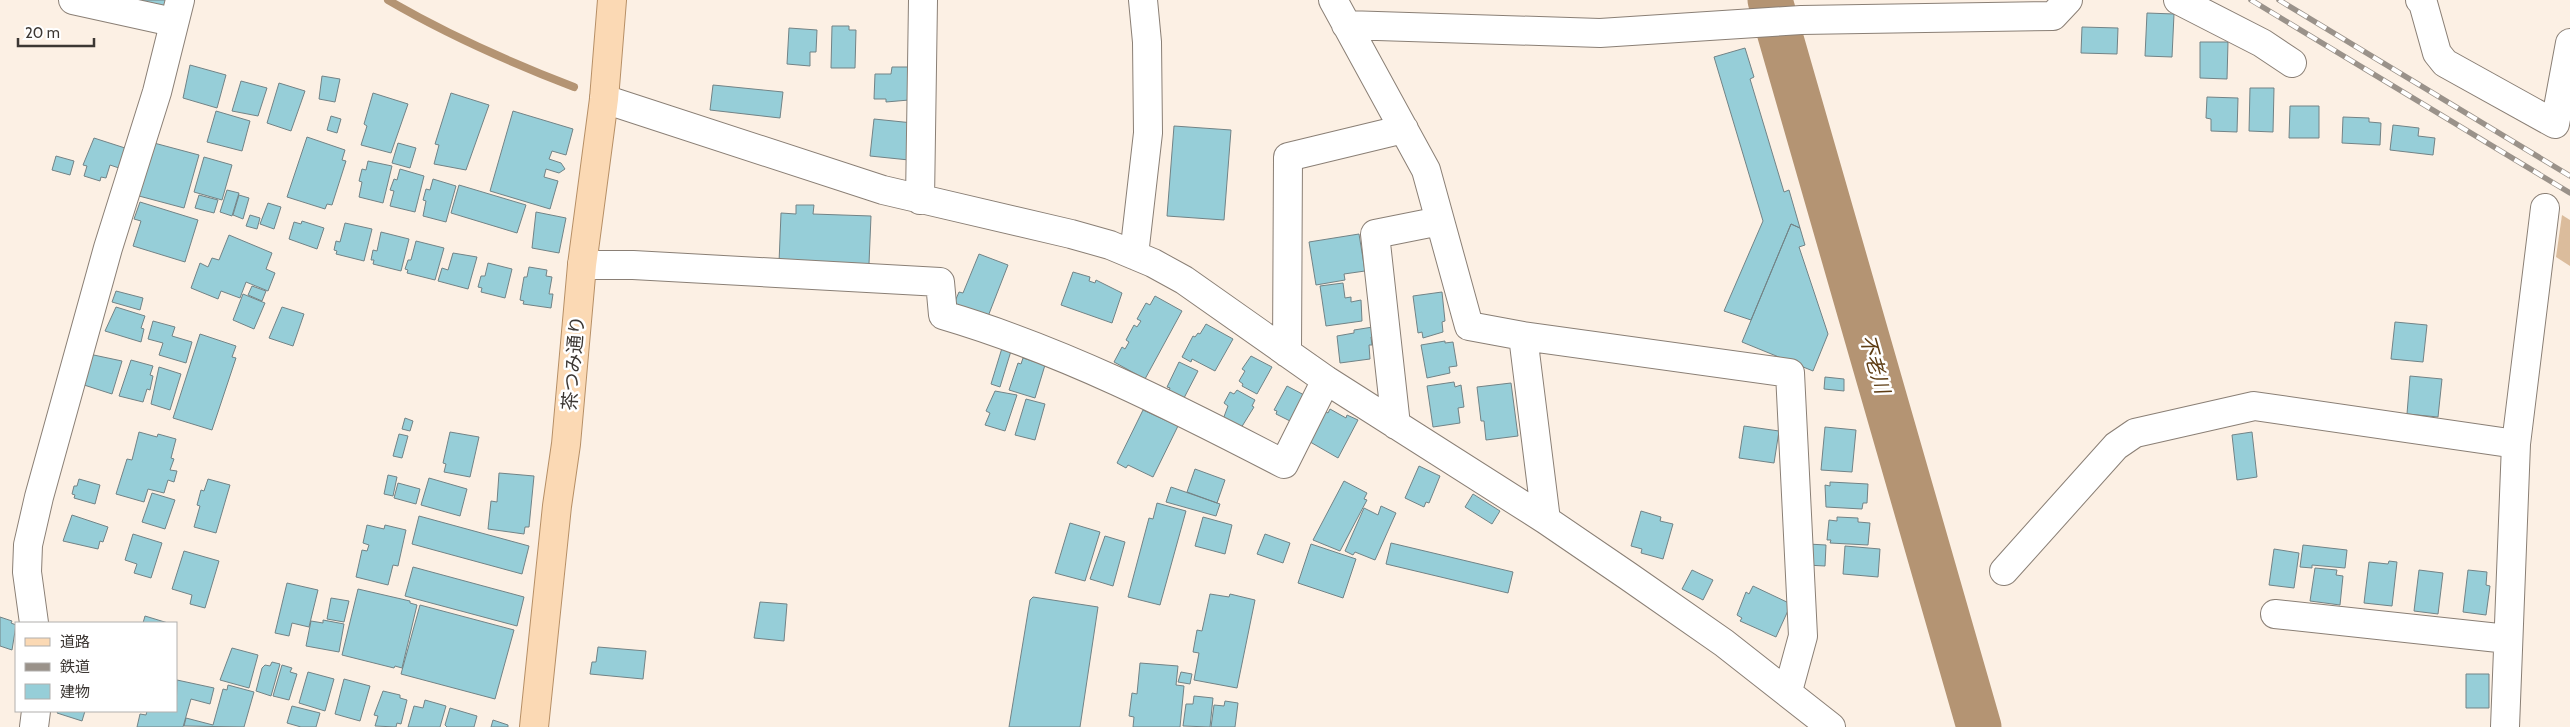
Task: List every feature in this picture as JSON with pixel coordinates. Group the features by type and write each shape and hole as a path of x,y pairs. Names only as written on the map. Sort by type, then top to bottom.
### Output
{"main road":[{"name":"茶つみ通り","path":"534,727 557,506 566,444 582,265 604,99 612,0"}],"street":[{"path":"34,622 27,572 28,554 39,497 108,248 157,92 176,11 73,0"},
{"path":"920,200 923,0"},
{"path":"1134,255 1148,133 1147,42 1143,0"},
{"path":"1333,0 1426,170 1469,326 1523,336 1790,373 1803,636 1788,691"},
{"path":"1346,25 1600,33 1787,21 2053,16 2068,0"},
{"path":"2178,0 2262,43 2292,63"},
{"path":"2420,0 2423,3 2437,53 2445,63 2563,127 2570,45"},
{"path":"604,99 920,200 1071,234 1110,245 1184,280 1326,380 1546,520 1724,643 1788,691 1831,727"},
{"path":"1287,353 1289,294 1288,157 1404,129"},
{"path":"2505,727 2516,444 2545,208"},
{"path":"1396,425 1375,234 1440,221"},
{"path":"582,265 633,265 940,282 942,315 978,326 1102,374 1193,417 1284,464 1326,380"},
{"path":"1523,336 1546,520"},
{"path":"2004,572 2116,446 2135,433 2254,406 2516,444"},
{"path":"2275,614 2508,638"},
{"path":"34,727 36,712"}],"shaded area":[{"path":"2562,215 2570,220 2570,266 2556,257"}],"building":[{"path":"139,0 169,0 165,14 138,6"},
{"path":"2147,13 2174,14 2172,57 2145,56"},
{"path":"832,26 849,26 849,30 856,30 855,68 831,68"},
{"path":"2082,27 2118,28 2117,54 2081,53"},
{"path":"789,28 817,30 816,52 810,52 810,66 787,64"},
{"path":"2200,42 2228,42 2227,79 2200,78"},
{"path":"1745,48 1754,77 1750,79 1784,192 1789,190 1800,228 1791,224 1751,320 1724,311 1763,221 1714,57"},
{"path":"190,65 226,75 217,108 183,98"},
{"path":"892,67 911,67 909,100 886,102 886,99 874,99 875,74 891,74"},
{"path":"322,76 340,79 335,102 319,99"},
{"path":"241,81 267,88 258,116 232,111"},
{"path":"279,83 305,91 291,131 267,123"},
{"path":"713,85 783,92 780,118 710,110"},
{"path":"2250,88 2274,88 2273,132 2249,131"},
{"path":"373,93 408,104 391,153 361,145 367,126 364,124"},
{"path":"451,93 489,105 466,170 434,164 439,145 435,144"},
{"path":"2207,97 2238,98 2237,132 2211,131 2211,119 2206,118"},
{"path":"2290,106 2319,106 2319,138 2289,138"},
{"path":"216,111 250,121 242,151 207,142"},
{"path":"513,111 573,129 566,155 552,151 549,159 561,163 565,169 559,173 546,169 544,177 558,181 550,209 490,191"},
{"path":"331,116 341,119 337,133 327,130"},
{"path":"2343,117 2369,118 2369,122 2381,123 2380,145 2342,143"},
{"path":"874,119 913,123 909,160 870,156"},
{"path":"2393,125 2419,128 2418,136 2435,138 2433,155 2390,150"},
{"path":"1174,126 1231,130 1224,220 1167,216"},
{"path":"307,137 345,150 342,160 346,161 332,205 327,204 325,209 287,197"},
{"path":"94,138 125,148 119,168 110,165 106,178 101,177 100,181 84,176 87,166 83,165"},
{"path":"154,143 199,155 184,208 139,196"},
{"path":"398,143 416,148 410,168 392,163"},
{"path":"56,156 74,161 70,175 52,170"},
{"path":"204,157 232,165 222,200 194,192"},
{"path":"368,161 392,166 383,203 359,197 362,182 359,181 362,169 366,170"},
{"path":"400,169 424,176 415,212 390,206 394,191 390,190 394,179 397,180"},
{"path":"433,179 456,186 446,222 423,216 426,201 423,200 426,189 430,190"},
{"path":"459,185 526,205 517,233 451,213"},
{"path":"227,190 239,193 232,216 220,212"},
{"path":"199,195 218,200 214,213 195,208"},
{"path":"239,195 249,198 243,219 233,215"},
{"path":"140,202 198,220 185,262 133,246 141,221 134,219"},
{"path":"268,203 281,207 274,229 260,224"},
{"path":"796,205 814,205 813,214 871,216 869,264 796,261 779,263 781,213 796,214"},
{"path":"536,212 566,218 559,253 532,248"},
{"path":"250,215 260,218 257,229 246,226"},
{"path":"302,221 324,228 317,249 289,239 294,222 301,224"},
{"path":"345,223 372,229 364,261 336,254 337,251 334,250 336,241 340,242"},
{"path":"1791,224 1800,228 1805,245 1799,247 1828,334 1813,371 1742,342"},
{"path":"381,232 409,239 401,271 373,264 374,260 371,260 373,250 377,251"},
{"path":"1359,234 1365,271 1344,274 1345,280 1316,285 1309,242"},
{"path":"229,235 272,253 266,269 275,273 268,291 246,282 240,298 221,291 218,299 191,288 200,263 208,267 212,258 219,260"},
{"path":"416,241 444,248 435,280 407,273 408,270 405,269 408,260 411,260"},
{"path":"453,253 477,257 468,289 438,281 442,268 448,270"},
{"path":"979,254 1008,265 987,319 953,306 959,292 963,293"},
{"path":"488,263 512,269 505,298 481,292 482,288 478,287 481,276 485,276"},
{"path":"529,267 547,270 546,276 552,277 549,294 553,294 551,308 523,304 524,301 520,300 524,277 527,277"},
{"path":"1073,272 1090,277 1089,281 1095,283 1096,280 1122,293 1112,323 1061,305"},
{"path":"1343,283 1345,298 1351,297 1351,302 1361,300 1362,321 1326,326 1320,286"},
{"path":"252,286 266,291 262,301 248,295"},
{"path":"116,291 143,298 140,310 112,302"},
{"path":"1442,292 1445,321 1442,322 1443,332 1423,338 1422,332 1418,333 1413,296"},
{"path":"243,294 265,303 254,329 233,320"},
{"path":"1155,296 1182,311 1145,379 1114,362 1122,347 1125,349 1129,342 1126,340 1134,325 1137,327 1141,321 1137,319 1146,303 1150,305"},
{"path":"116,307 145,316 141,328 144,329 141,342 105,331"},
{"path":"282,307 304,314 293,346 269,338"},
{"path":"153,321 175,327 172,336 192,342 186,363 159,355 163,343 148,339"},
{"path":"2395,322 2427,325 2423,362 2391,359"},
{"path":"1206,324 1233,339 1215,371 1192,359 1191,362 1182,357 1193,336 1195,337 1198,333 1200,334"},
{"path":"1373,327 1374,337 1371,337 1372,345 1369,345 1370,359 1340,363 1337,336 1354,333 1354,330"},
{"path":"200,334 236,346 232,357 236,358 212,430 173,418"},
{"path":"1445,341 1445,343 1453,342 1457,366 1449,367 1450,373 1427,378 1421,345"},
{"path":"1002,348 1011,351 1000,387 991,384"},
{"path":"89,354 122,361 112,394 81,384"},
{"path":"1251,356 1272,367 1257,394 1242,386 1243,384 1239,381 1245,371 1242,369"},
{"path":"1023,358 1045,365 1035,398 1009,390 1018,363 1021,364"},
{"path":"131,360 153,366 150,375 153,376 150,390 147,389 143,402 119,396"},
{"path":"1179,362 1198,371 1184,398 1169,391 1170,388 1167,387"},
{"path":"159,367 181,374 170,410 151,404"},
{"path":"2410,376 2442,379 2438,417 2407,414"},
{"path":"1825,377 1844,379 1844,391 1824,389"},
{"path":"1454,382 1455,387 1461,385 1464,407 1458,408 1460,423 1433,427 1427,386"},
{"path":"1511,383 1518,436 1486,440 1484,421 1481,421 1477,387"},
{"path":"1287,386 1306,396 1292,422 1276,414 1277,411 1274,410"},
{"path":"1237,390 1255,400 1252,406 1254,407 1241,428 1222,422 1228,406 1224,403 1230,392 1234,394"},
{"path":"995,391 1017,395 1005,431 985,425 990,413 986,411"},
{"path":"1026,399 1045,404 1035,440 1015,435"},
{"path":"1330,409 1346,418 1347,415 1358,420 1338,458 1305,439 1323,410 1328,413"},
{"path":"1143,410 1178,426 1153,477 1128,465 1126,468 1117,463"},
{"path":"405,418 413,421 410,431 402,429"},
{"path":"1744,426 1779,431 1774,463 1739,458"},
{"path":"1825,427 1856,430 1852,472 1821,470"},
{"path":"139,432 157,437 158,434 176,439 171,458 174,459 170,470 177,471 174,482 168,480 164,493 148,489 144,502 116,494 127,459 132,460"},
{"path":"450,432 479,437 470,477 444,472 446,464 443,463"},
{"path":"2252,432 2257,477 2237,480 2232,435"},
{"path":"399,434 408,436 402,458 393,456"},
{"path":"1419,466 1440,476 1429,503 1426,502 1424,507 1405,498"},
{"path":"1195,469 1225,480 1217,503 1187,492"},
{"path":"499,473 534,476 529,527 525,527 524,534 488,529 491,501 497,502"},
{"path":"388,475 397,477 393,496 384,494"},
{"path":"429,478 467,489 460,516 421,505"},
{"path":"79,479 100,485 95,504 74,498 75,495 72,494 74,486 77,486"},
{"path":"208,479 230,485 216,533 194,527 200,506 197,505 201,490 204,491"},
{"path":"1344,481 1367,493 1364,499 1367,500 1340,551 1313,540"},
{"path":"1830,482 1868,484 1867,503 1863,503 1862,509 1826,507 1825,485 1830,486"},
{"path":"398,483 420,489 416,504 394,498"},
{"path":"1171,487 1220,504 1216,516 1166,502"},
{"path":"152,493 175,500 165,529 142,522"},
{"path":"1473,494 1500,511 1492,524 1465,507"},
{"path":"1157,503 1186,511 1160,605 1128,597 1149,518 1153,519"},
{"path":"1381,506 1396,513 1375,560 1355,552 1353,555 1345,551 1364,508 1378,515"},
{"path":"1641,511 1661,517 1660,521 1673,524 1663,559 1641,553 1642,549 1631,546"},
{"path":"72,515 108,527 103,542 100,541 98,549 63,541"},
{"path":"419,516 529,546 522,574 412,544"},
{"path":"1203,517 1232,525 1225,554 1195,546"},
{"path":"1837,517 1858,518 1858,522 1870,523 1868,545 1830,543 1831,540 1827,540 1829,520 1837,521"},
{"path":"1070,523 1100,532 1085,581 1055,573"},
{"path":"367,525 384,529 385,525 406,530 398,566 393,565 388,585 356,577 362,550 367,551 369,545 363,543"},
{"path":"133,534 162,543 151,578 134,573 137,564 125,560"},
{"path":"1265,534 1290,543 1283,563 1257,554"},
{"path":"1105,536 1125,542 1113,586 1090,579"},
{"path":"1391,543 1513,572 1508,593 1386,564"},
{"path":"1311,544 1356,559 1343,598 1298,583"},
{"path":"1808,544 1826,545 1825,566 1806,565"},
{"path":"2303,545 2347,550 2345,568 2312,565 2312,568 2300,567"},
{"path":"1845,546 1880,549 1878,577 1843,574"},
{"path":"2274,549 2299,553 2294,588 2269,585"},
{"path":"184,551 219,561 205,608 190,604 192,595 172,589"},
{"path":"2389,561 2397,562 2392,606 2364,603 2369,562 2388,564"},
{"path":"413,567 524,597 517,626 405,596"},
{"path":"2315,568 2337,570 2336,575 2343,576 2340,605 2310,601"},
{"path":"1692,570 1713,580 1703,600 1682,589"},
{"path":"2419,570 2443,573 2438,614 2414,611"},
{"path":"2468,570 2487,572 2486,585 2490,586 2486,615 2463,612"},
{"path":"287,583 318,590 309,627 292,623 289,636 275,633"},
{"path":"1753,586 1791,604 1776,637 1740,621 1742,618 1737,615 1746,592 1749,594"},
{"path":"358,589 410,601 410,603 417,605 402,668 395,666 394,668 342,655"},
{"path":"1210,594 1229,597 1230,594 1255,600 1237,688 1194,680 1199,653 1193,652 1197,630 1202,631"},
{"path":"1033,597 1098,607 1080,727 1009,727 1030,600"},
{"path":"331,598 349,601 344,622 327,619"},
{"path":"760,602 787,604 784,641 754,638"},
{"path":"420,605 514,630 495,699 401,674"},
{"path":"145,616 165,622 143,622"},
{"path":"0,617 12,621 11,623 15,625 15,631 12,650 0,646"},
{"path":"323,620 344,624 339,652 306,646 311,621 323,623"},
{"path":"598,647 646,651 643,679 590,674 592,662 596,662"},
{"path":"232,648 258,655 249,688 220,680"},
{"path":"272,662 280,664 271,696 256,691 262,668 265,665 270,666"},
{"path":"1140,663 1178,666 1176,685 1184,686 1180,727 1133,727 1134,717 1129,716 1132,693 1137,694"},
{"path":"282,665 292,668 290,672 297,674 289,700 273,696"},
{"path":"308,672 334,679 325,711 299,703"},
{"path":"1181,672 1192,674 1190,684 1178,682"},
{"path":"2466,674 2489,674 2489,708 2466,708"},
{"path":"344,679 370,686 360,721 335,714"},
{"path":"178,680 214,688 210,704 191,699 183,727 137,727 140,714 146,715 147,712 178,712"},
{"path":"228,685 254,692 244,727 184,726 186,718 213,725 223,689 227,690"},
{"path":"383,691 400,695 400,698 407,700 401,724 397,723 396,727 375,726 378,716 374,715"},
{"path":"1194,696 1213,698 1210,727 1183,726 1186,704 1193,704"},
{"path":"425,700 446,706 440,727 408,727 414,706 423,708"},
{"path":"1225,701 1238,703 1235,727 1211,727 1214,705 1224,706"},
{"path":"292,706 320,713 316,727 301,727 287,723"},
{"path":"450,708 477,716 474,727 447,727 445,725"},
{"path":"58,712 85,712 82,721"},
{"path":"493,720 508,725 508,727 491,727"}],"waterway":[{"path":"388,0 433,25 479,47 574,87"},
{"name":"不老川","path":"1770,0 1979,727"}],"railway":[{"path":"2251,0 2570,193"},
{"path":"2279,0 2570,176"}]}
